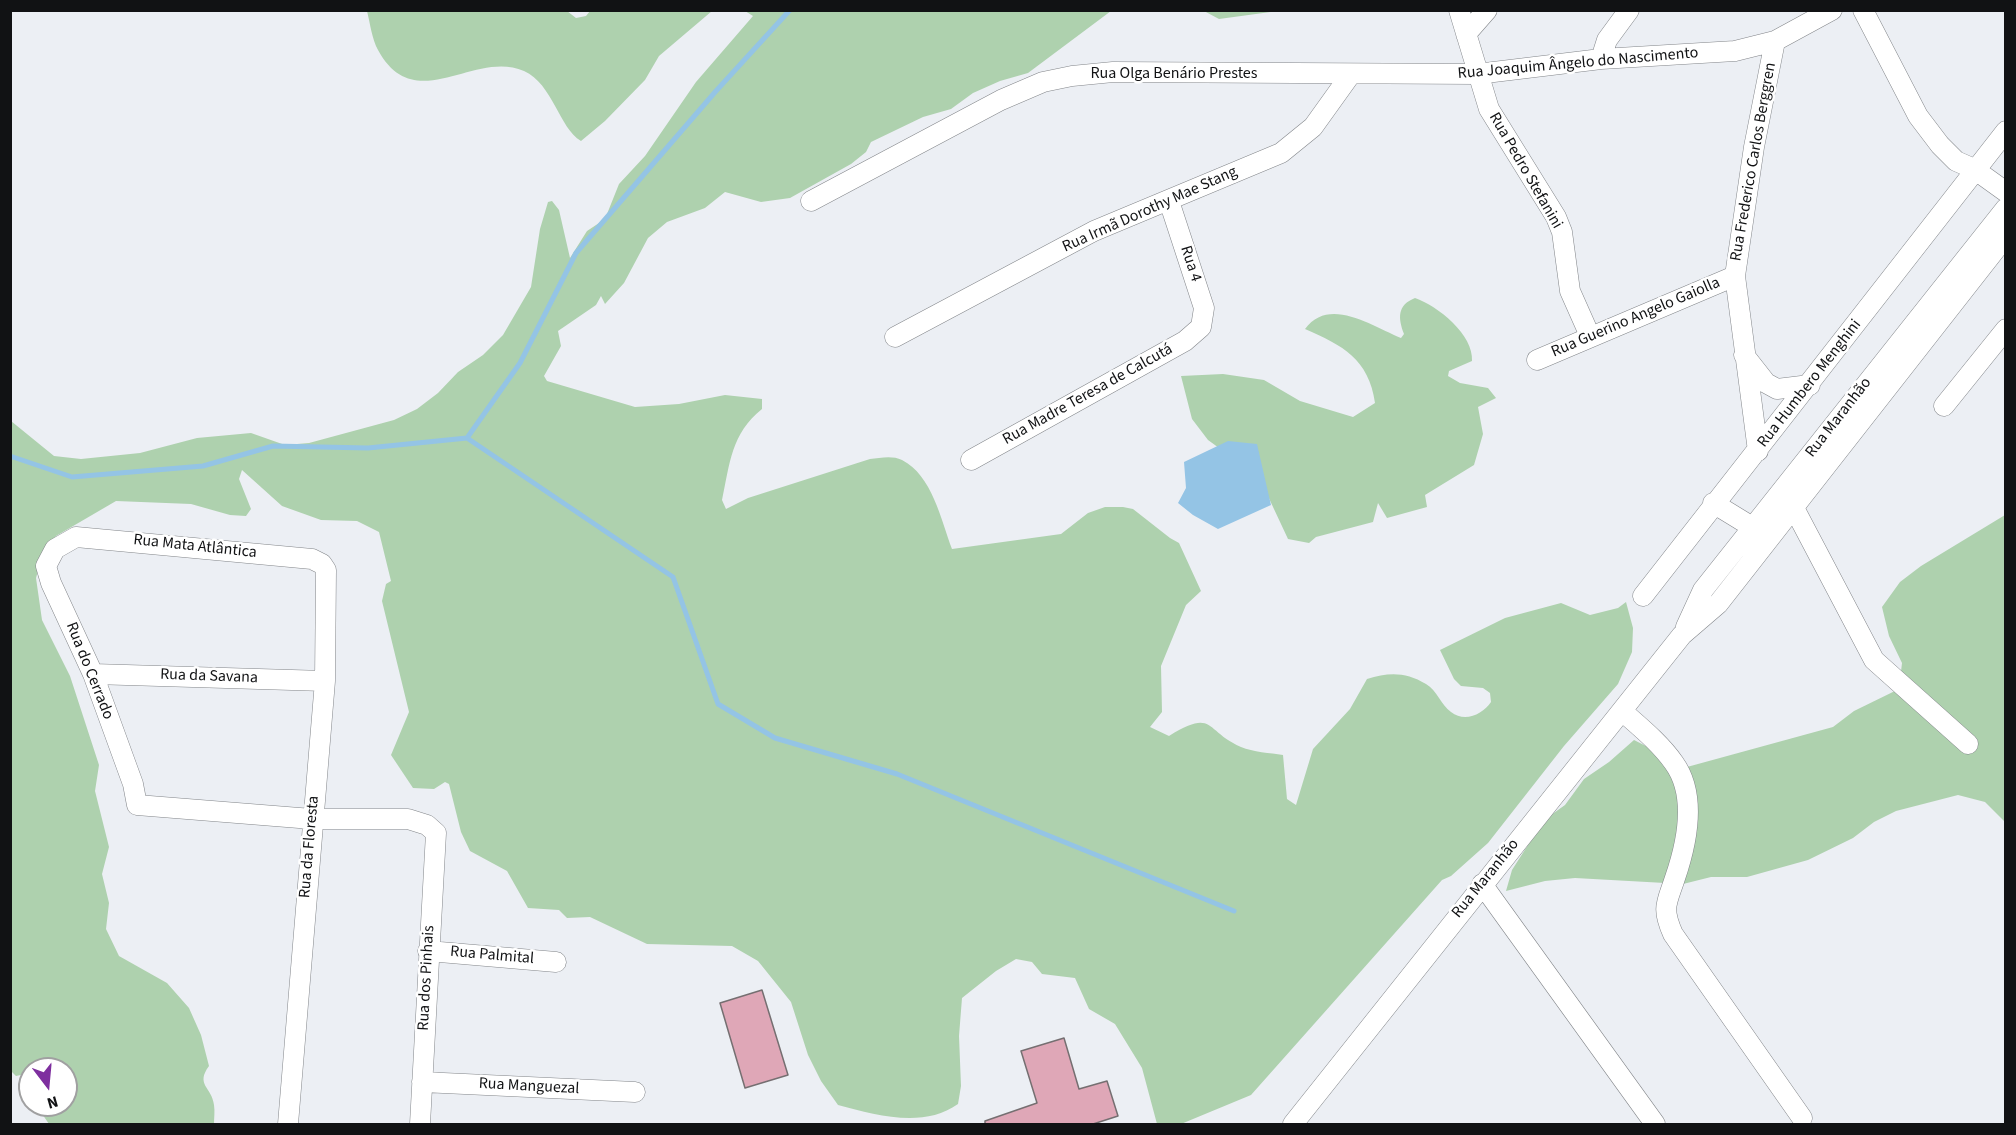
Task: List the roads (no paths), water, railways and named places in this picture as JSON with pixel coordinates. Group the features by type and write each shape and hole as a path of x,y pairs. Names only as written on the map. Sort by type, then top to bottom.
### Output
{"street":[{"name":"Rua Pedro Stefanini","path":"1459,10 1477,74 1493,116 1556,217 1562,232 1569,285 1590,336"},
{"path":"1466,34 1487,10"},
{"path":"1601,59 1607,40 1629,10"},
{"name":"Rua Joaquim Ângelo do Nascimento","path":"1351,74 1477,74 1601,59 1735,51 1776,41 1832,10"},
{"path":"1863,10 1918,116 1956,161 1974,169 2006,192"},
{"name":"Rua Frederico Carlos Berggren","path":"1758,451 1735,276 1754,147 1776,41"},
{"name":"Rua Olga Benário Prestes","path":"811,201 1001,100 1043,82 1072,75 1113,72 1351,74"},
{"name":"Rua Irmã Dorothy Mae Stang","path":"895,337 1094,231 1281,153 1299,141 1313,127 1351,74"},
{"name":"Rua Humbero Menghini","path":"1643,597 1713,503 1810,385 1974,169 2006,131"},
{"name":"Rua 4","path":"1169,201 1204,308 1201,327"},
{"name":"Rua Maranhão","path":"1682,635 1703,590 2006,208"},
{"name":"Rua Maranhão","path":"1293,1125 1482,884 1682,635 1718,604 2006,236"},
{"name":"Rua Guerino Angelo Gaiolla","path":"1537,360 1735,276"},
{"name":"Rua Madre Teresa de Calcutá","path":"971,460 1185,341 1201,327"},
{"path":"1944,406 2006,329"},
{"path":"1744,355 1766,383 1777,389 1810,385"},
{"path":"1713,503 1770,538"},
{"path":"1794,508 1874,660 1968,744"},
{"name":"Rua Mata Atlântica","path":"62,543 76,537 89,537 312,559 322,564 326,570"},
{"name":"Rua do Cerrado","path":"62,543 50,554 46,566 51,583 93,674 133,784 137,805 312,819"},
{"name":"Rua da Floresta","path":"288,1125 325,681 326,570"},
{"name":"Rua da Savana","path":"93,674 325,681"},
{"path":"1622,711 1661,747 1675,764 1683,783 1688,814 1685,846 1665,904 1673,934 1802,1118"},
{"name":"Rua dos Pinhais","path":"312,819 408,819 427,825 436,832 420,1125"},
{"path":"1482,884 1655,1125"},
{"name":"Rua Palmital","path":"428,951 556,962"},
{"name":"Rua Manguezal","path":"422,1082 635,1092"}],"water":[{"path":"1228,441 1257,444 1271,505 1218,529 1193,515 1178,503 1186,488 1184,462"}],"waterway":[{"path":"10,456 72,477 203,466 273,446 368,448 467,438 520,363 576,253 716,91 790,10"},
{"path":"467,438 673,577 718,704 775,738 897,774 1234,911"}]}
